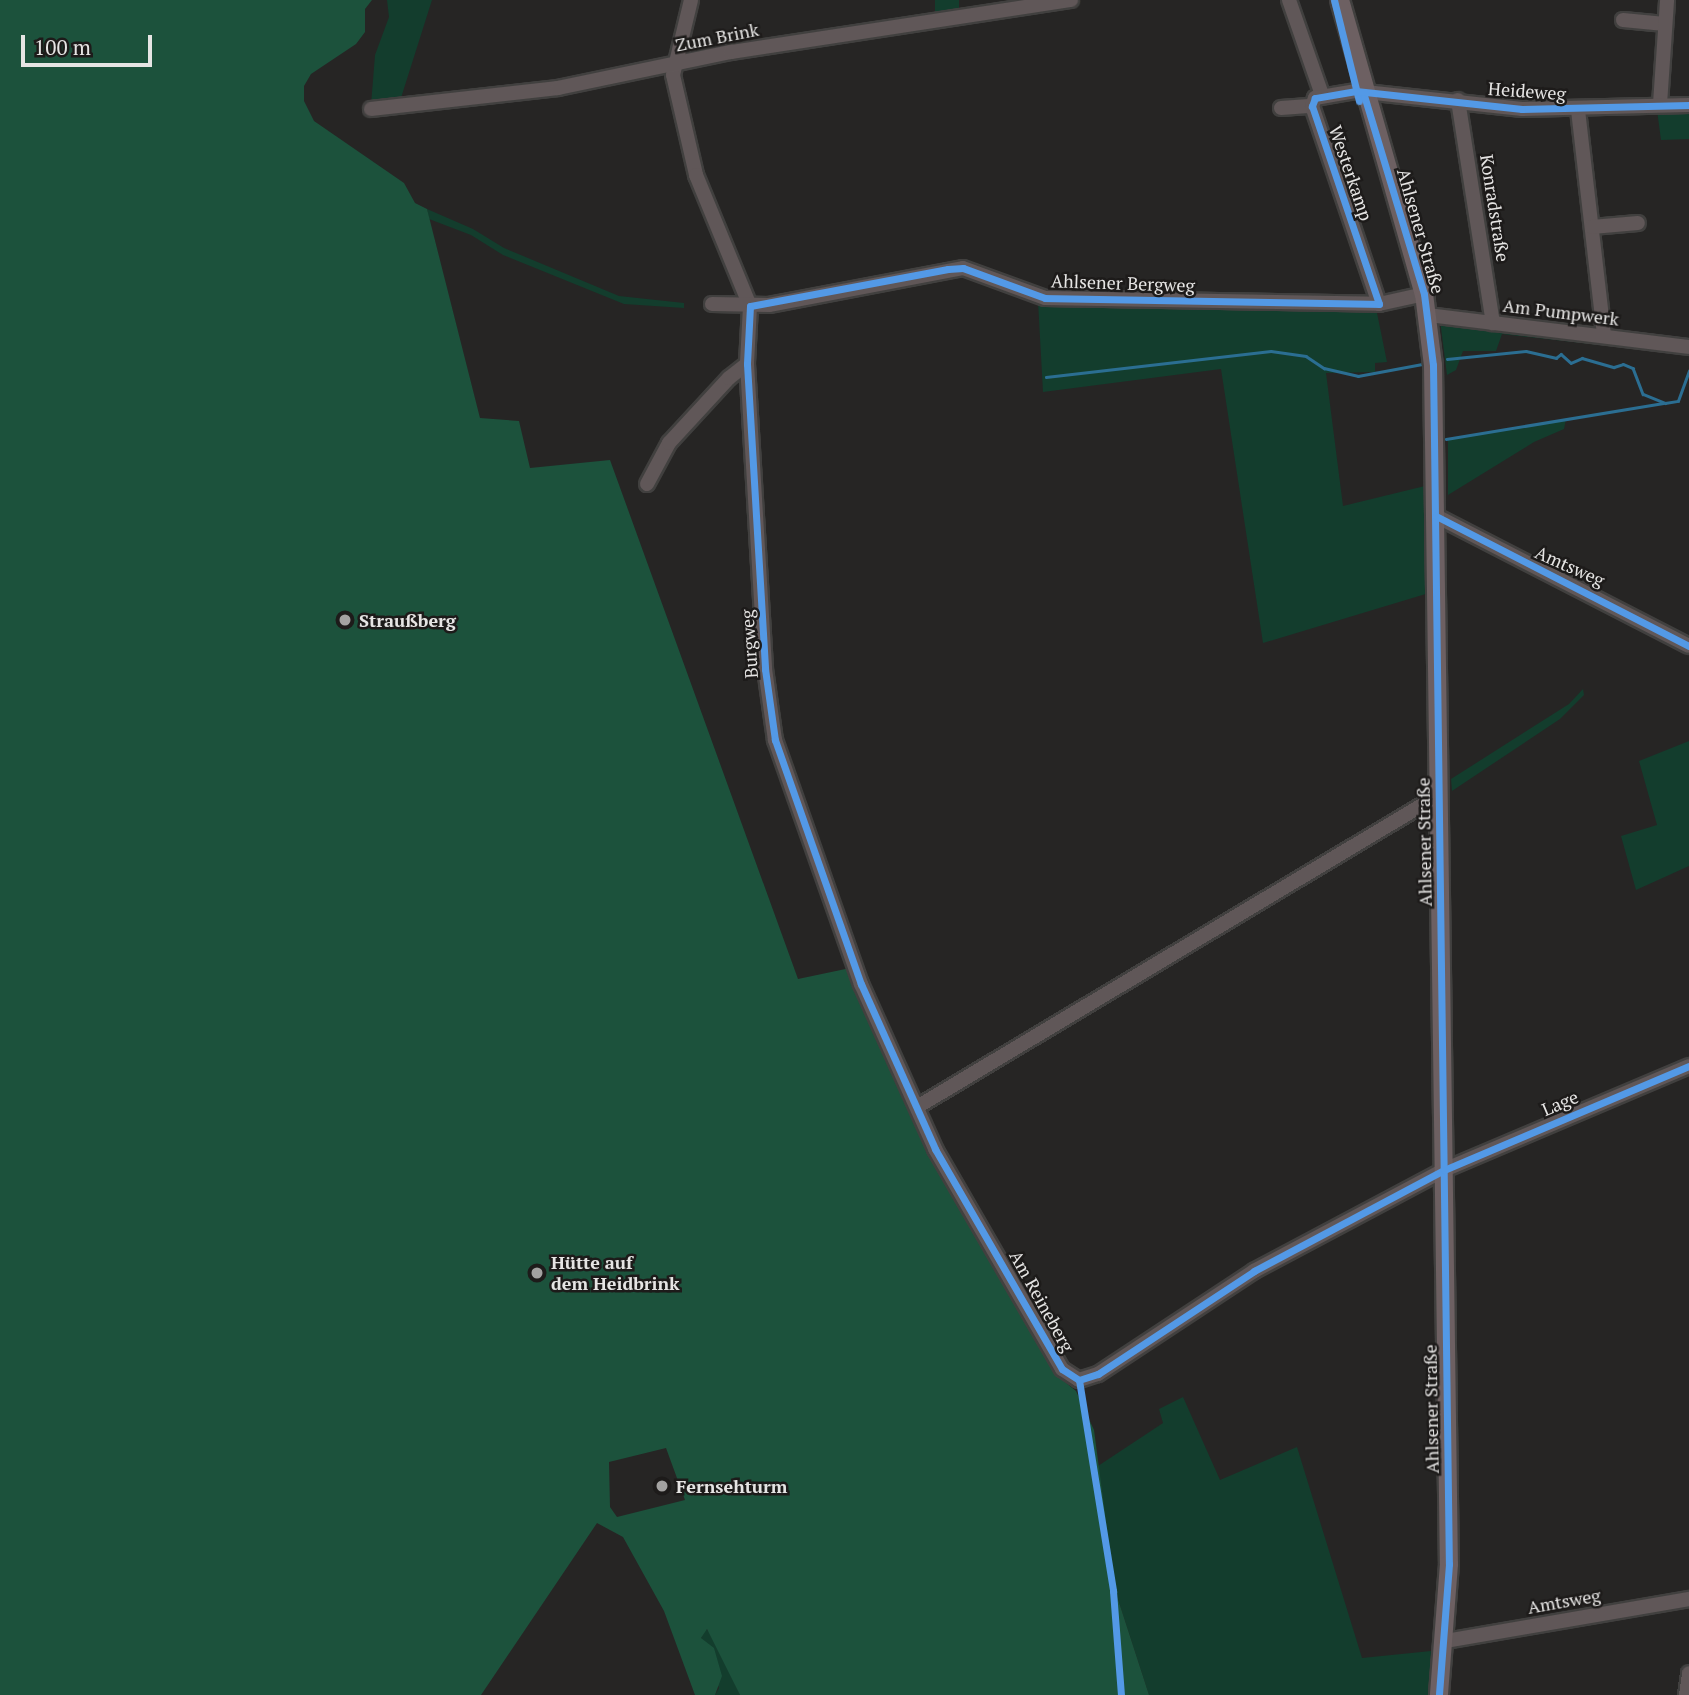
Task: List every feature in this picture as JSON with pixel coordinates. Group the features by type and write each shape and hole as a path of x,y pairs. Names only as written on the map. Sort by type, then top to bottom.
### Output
{"main road":[{"name":"Ahlsener Straße","path":"1340,0 1363,92 1428,315 1436,516 1444,1170 1446,1641 1439,1695"}],"street":[{"name":"Burgweg","path":"691,0 675,64 675,87 696,175 750,306 747,364 769,712 857,965"},
{"name":"Zum Brink","path":"370,108 558,88 675,64 1071,0"},
{"name":"Westerkamp","path":"1289,0 1379,304"},
{"path":"1660,104 1667,0"},
{"path":"1623,20 1665,24"},
{"path":"1281,108 1363,92"},
{"name":"Heideweg","path":"1363,92 1458,100 1522,109 1578,110 1660,104 1689,105"},
{"name":"Konradstraße","path":"1458,100 1493,323"},
{"path":"1578,110 1604,336"},
{"path":"1592,227 1638,223"},
{"name":"Ahlsener Bergweg","path":"712,304 750,306 963,268 1045,298 1379,304 1424,294"},
{"name":"Am Pumpwerk","path":"1428,315 1689,347"},
{"path":"647,484 669,443 729,378 747,364"},
{"name":"Amtsweg","path":"1436,516 1689,646"},
{"path":"917,1107 1439,795"},
{"name":"Am Reineberg","path":"857,965 861,984 935,1149 1062,1369 1079,1380 1116,1365 1254,1271 1444,1170"},
{"name":"Lage","path":"1444,1170 1689,1066"},
{"name":"Amtsweg","path":"1446,1641 1689,1599"},
{"path":"1686,1695 1689,1673"}],"green space":[{"path":"0,0 372,0 365,9 365,32 356,44 311,74 304,86 304,101 314,121 404,183 415,203 427,209 480,418 519,421 530,468 610,460 798,979 855,967 970,1211 1059,1377 1076,1391 1094,1430 1115,1590 1149,1695 740,1695 707,1629 701,1638 714,1648 722,1676 715,1695 695,1695 664,1611 623,1537 597,1523 481,1695 0,1695","holes":["666,1448 685,1500 617,1517 610,1507 609,1462"]},
{"path":"387,0 432,0 400,101 371,105 375,55 389,17"},
{"path":"935,0 959,0 959,9 935,13"},
{"path":"1657,110 1689,111 1689,139 1661,140"},
{"path":"427,209 473,229 504,248 619,296 684,303 684,308 624,304 503,255 471,235 429,219"},
{"path":"1038,301 1376,308 1387,362 1375,363 1375,372 1326,373 1343,506 1429,485 1429,593 1263,643 1221,369 1043,392"},
{"path":"1440,320 1689,349 1689,355 1502,334 1496,351 1463,351 1456,370 1447,375"},
{"path":"1566,419 1564,429 1534,442 1448,495 1448,439"},
{"path":"1583,689 1584,695 1560,719 1452,791 1451,779 1569,704"},
{"path":"1689,741 1689,866 1636,890 1621,836 1657,825 1639,761"},
{"path":"1183,1397 1220,1480 1297,1447 1362,1658 1431,1651 1430,1695 1149,1695 1115,1590 1098,1466 1163,1423 1159,1409"},
{"path":"706,1629 714,1636 740,1695 715,1695 719,1688 701,1638"}],"waterway":[{"path":"1046,377 1271,351 1306,356 1324,368 1358,376 1422,364"},
{"path":"1447,359 1526,351 1556,358 1561,354 1571,363 1582,358 1614,367 1623,364 1633,368 1643,394 1665,403 1678,401 1689,371"},
{"path":"1446,439 1663,403"}],"cycle path":[{"path":"1334,0 1359,101"},
{"path":"1689,105 1522,109 1356,91 1315,98 1312,106 1379,304 1045,298 963,268 948,269 750,306 747,364 765,669 775,740 861,984 935,1149 1062,1369 1079,1380 1098,1374 1254,1271 1444,1170 1689,1066"},
{"path":"1363,92 1424,294 1433,365 1449,1564 1439,1695"},
{"path":"1436,516 1689,646"},
{"path":"1079,1380 1113,1591 1121,1695"}],"place":[{"name":"Straußberg","path":"345,620"},
{"name":"Hütte auf dem Heidbrink","path":"537,1273"},
{"name":"Fernsehturm","path":"662,1486"}]}
